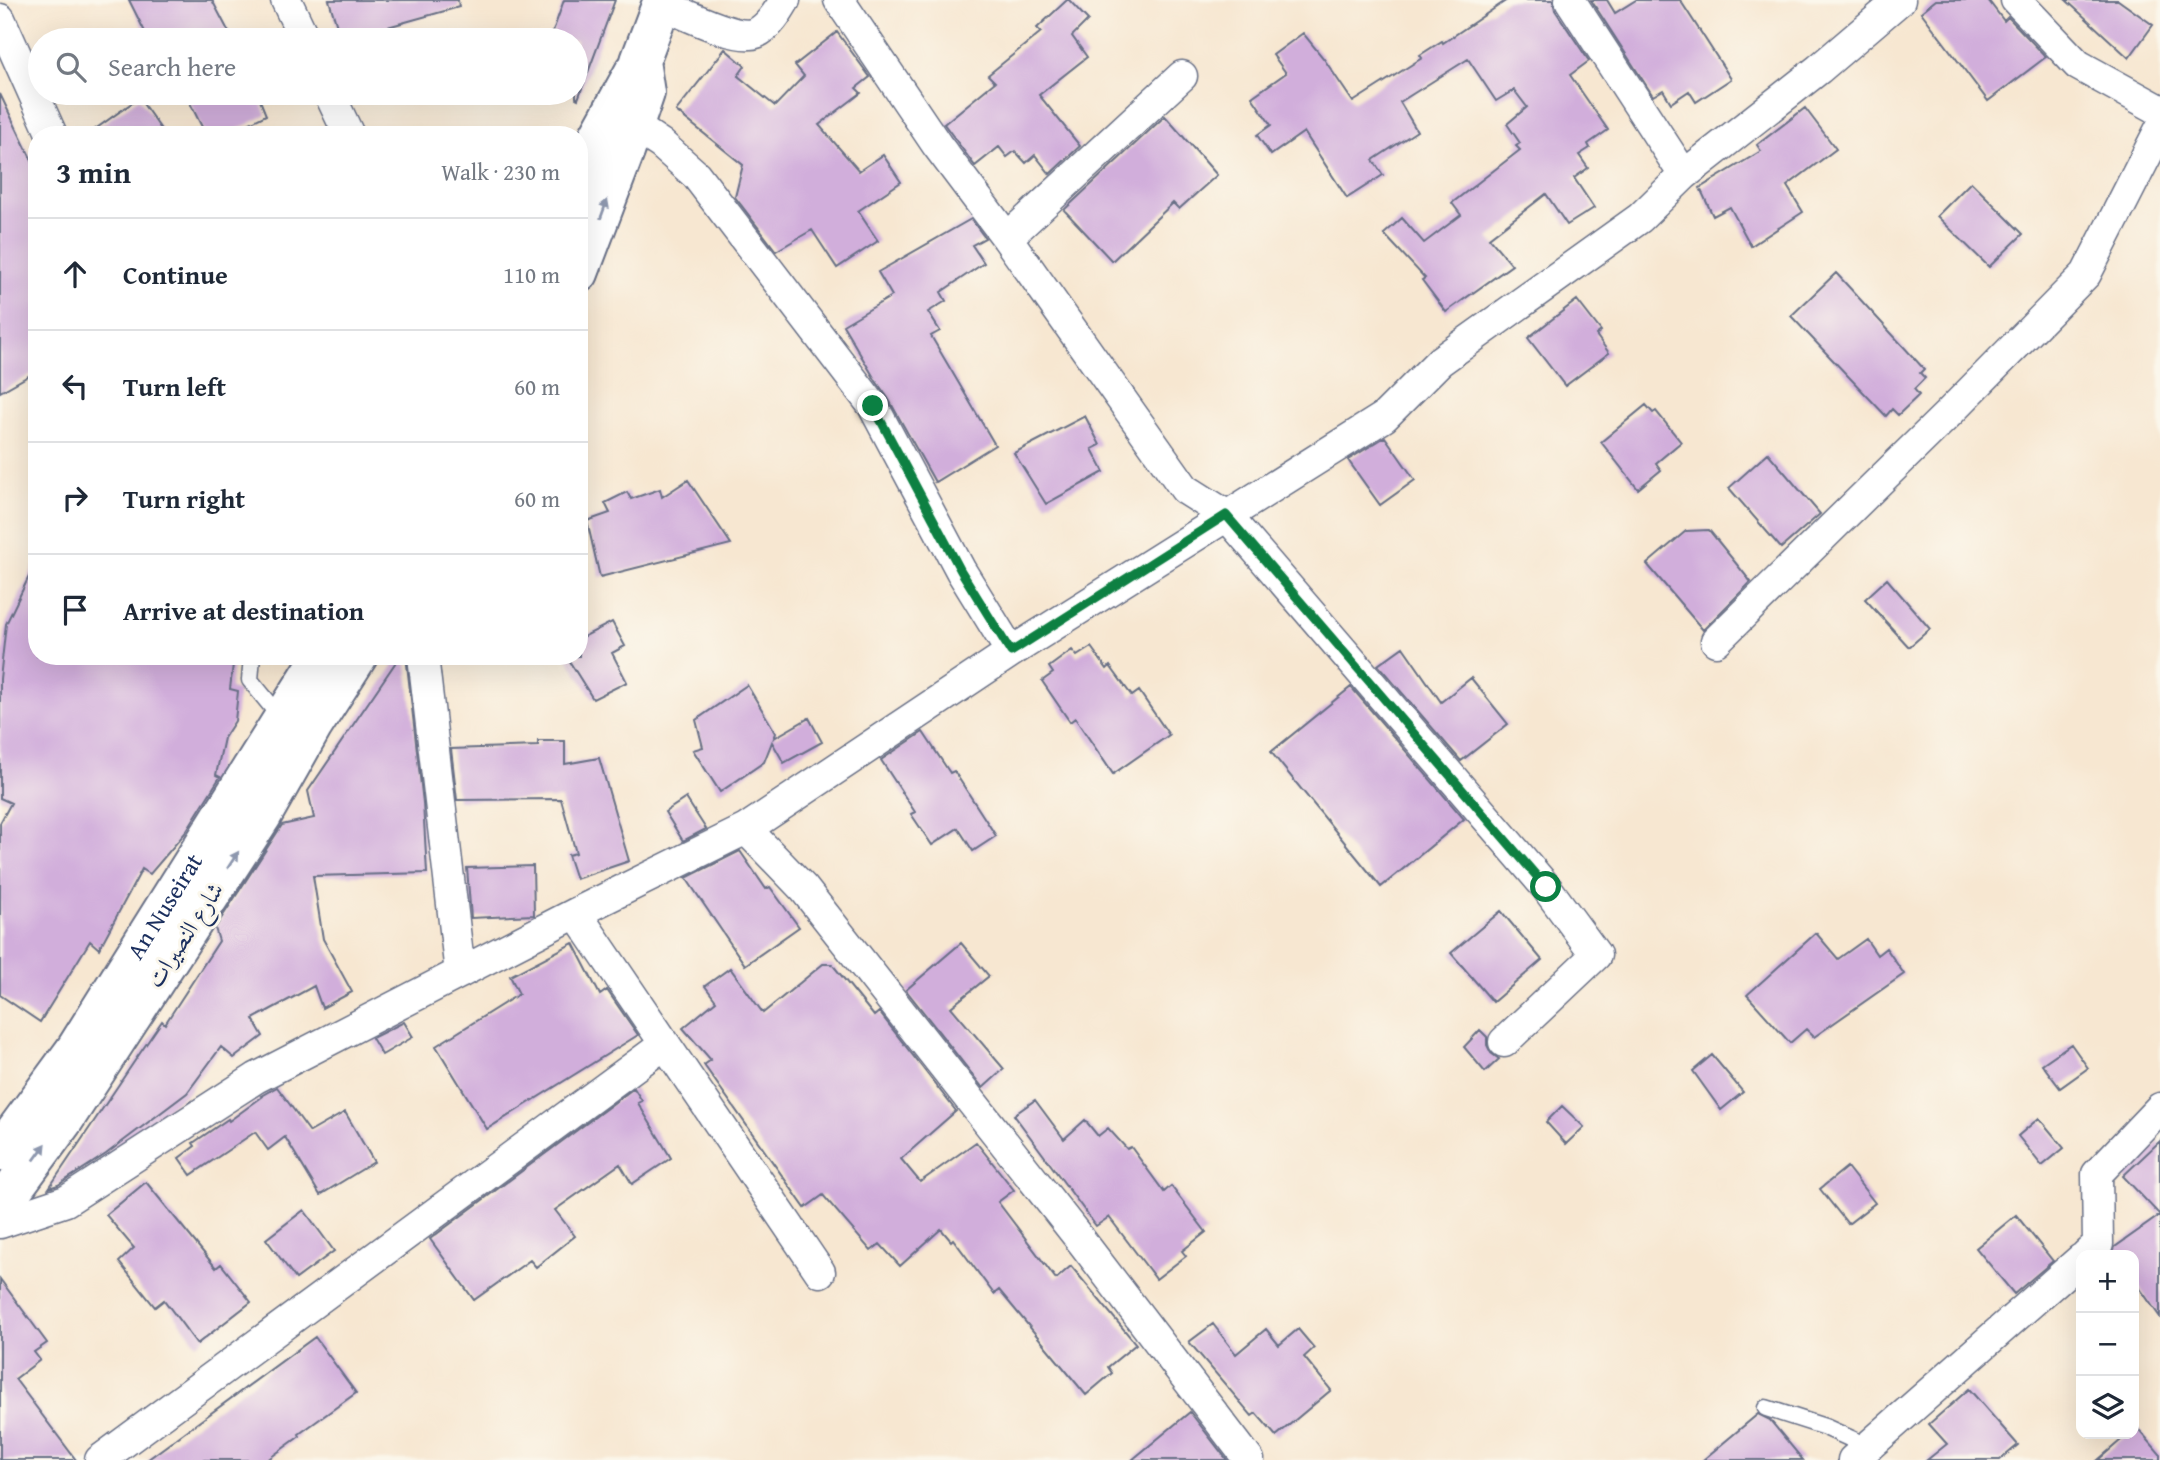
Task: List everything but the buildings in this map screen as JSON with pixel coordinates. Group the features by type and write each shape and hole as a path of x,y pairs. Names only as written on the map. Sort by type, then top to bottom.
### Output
{"main road":[{"path":"588,166 640,61 662,2"},
{"path":"588,226 606,131"},
{"name":"An Nuseirat","path":"0,1152 75,1050 316,665"},
{"name":"شارع النصيرات","path":"0,1207 64,1120 116,1042 262,816 313,726 352,665"}],"street":[{"path":"286,0 299,28"},
{"path":"662,2 742,36 757,33 774,19 785,0"},
{"path":"839,0 937,145 1007,238 1185,489 1226,515 1546,887 1596,955 1504,1042"},
{"path":"1570,0 1684,175"},
{"path":"0,1223 66,1201 256,1078 576,913 746,830 1011,652 1384,417 1440,362 1640,218 1684,175 1819,69 1900,0"},
{"path":"2016,0 2078,65 2160,110"},
{"path":"0,19 28,81"},
{"path":"1007,238 1182,76"},
{"path":"39,105 48,126"},
{"path":"335,105 345,126"},
{"path":"1716,641 1947,415 2086,274 2160,129"},
{"path":"606,131 679,158 696,175 873,406 961,571 1011,652"},
{"path":"424,665 460,973"},
{"path":"746,830 804,889 1083,1242 1249,1460"},
{"path":"576,913 820,1272"},
{"path":"100,1460 665,1044"},
{"path":"2091,1250 2098,1244 2097,1174 2160,1108"},
{"path":"1861,1453 2076,1263"}],"lane":[{"path":"251,665 250,680 281,718"},
{"path":"1766,1408 1825,1427 1861,1453"}],"route":[{"path":"873,406 961,571 1011,652 1226,515 1546,887"}]}
